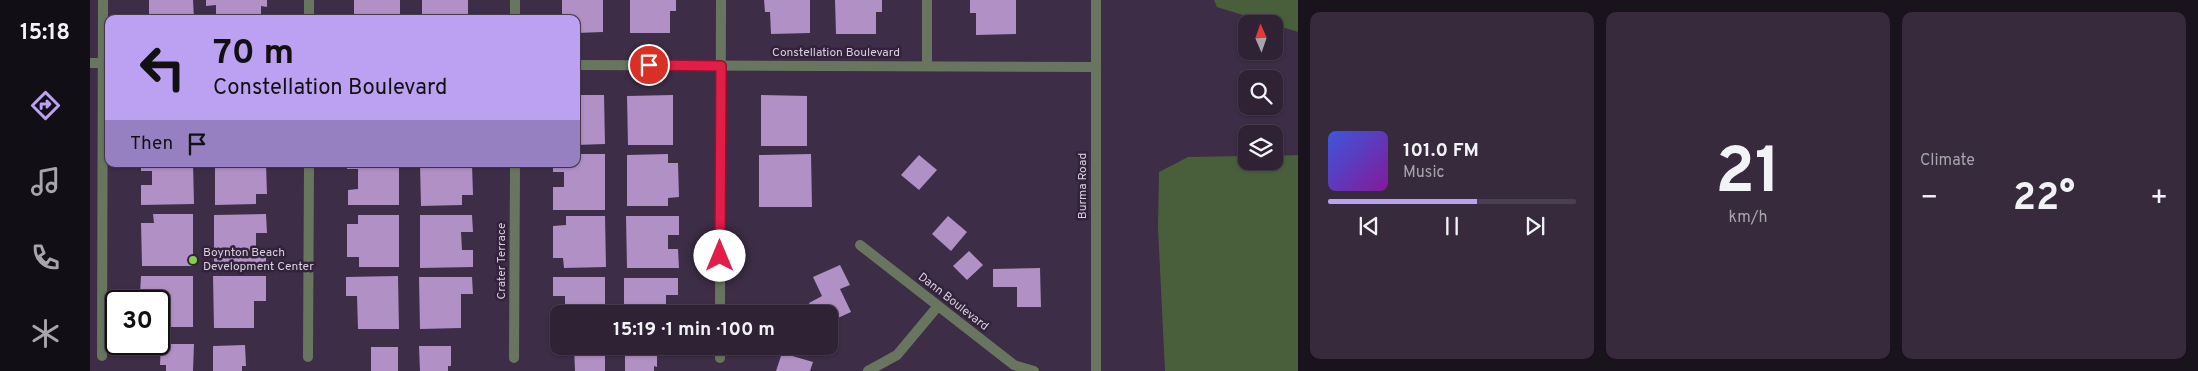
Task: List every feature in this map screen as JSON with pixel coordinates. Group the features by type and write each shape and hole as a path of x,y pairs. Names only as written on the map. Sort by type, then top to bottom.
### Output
{"street":[{"path":"103,0 105,42"},
{"path":"309,0 309,15"},
{"path":"515,0 515,15"},
{"path":"720,305 721,0"},
{"path":"927,0 927,66"},
{"name":"Burma Road","path":"1096,0 1096,371"},
{"path":"90,63 105,63"},
{"name":"Constellation Boulevard","path":"580,65 1096,67"},
{"path":"102,356 105,136"},
{"path":"308,357 309,167"},
{"name":"Crater Terrace","path":"514,358 515,167"},
{"name":"Dann Boulevard","path":"860,245 1014,365 1034,371"},
{"path":"868,371 897,355 938,306"}],"green space":[{"path":"1214,0 1298,0 1298,32 1283,27 1283,15 1243,15 1217,7"},
{"path":"1298,155 1298,371 1165,371 1158,228 1159,172 1188,157 1238,156 1238,170 1283,170 1283,156"}],"building":[{"path":"149,0 193,0 194,15 149,15"},
{"path":"206,0 267,0 267,7 261,6 261,15 216,15 216,5 206,6"},
{"path":"354,0 400,0 400,15 354,15"},
{"path":"422,0 468,0 468,15 422,15"},
{"path":"562,0 603,0 603,32 580,33 580,15 562,15"},
{"path":"630,0 676,0 676,11 670,11 670,33 630,33"},
{"path":"764,0 810,0 810,33 771,34 770,12 765,12"},
{"path":"835,0 882,0 882,12 876,12 876,34 836,34"},
{"path":"970,0 1016,0 1016,34 976,35 976,13 970,13"},
{"path":"580,95 604,95 605,144 580,145"},
{"path":"673,95 673,145 628,145 627,96"},
{"path":"761,95 807,96 807,146 761,146"},
{"path":"580,154 605,154 605,210 553,210 553,187 564,187 564,172 553,172 553,167 580,167"},
{"path":"668,154 668,163 678,163 679,197 668,198 668,206 627,206 627,155"},
{"path":"811,154 812,207 759,207 759,155"},
{"path":"919,155 937,170 919,190 901,175"},
{"path":"141,167 193,167 194,204 141,205 141,185 152,185 152,171 141,171"},
{"path":"215,167 266,167 267,194 256,194 256,204 215,205"},
{"path":"347,167 399,167 399,205 348,205 348,190 358,189 358,169 347,169"},
{"path":"420,167 472,167 473,195 462,195 462,205 421,206"},
{"path":"153,214 193,214 193,266 142,266 141,223 154,223"},
{"path":"266,214 267,233 256,233 256,248 266,248 266,266 214,267 214,215"},
{"path":"358,215 399,215 399,267 359,267 359,257 347,257 347,224 358,224"},
{"path":"420,215 472,215 473,232 461,232 462,250 473,250 473,267 420,268"},
{"path":"566,216 605,216 606,267 564,268 563,258 553,258 553,226 566,225"},
{"path":"626,216 679,216 679,235 668,235 668,249 678,249 679,268 627,268"},
{"path":"948,216 967,232 951,251 932,234"},
{"path":"969,251 983,265 967,280 953,266"},
{"path":"840,265 850,285 840,289 851,312 838,318 838,305 810,305 809,303 822,296 813,277"},
{"path":"1040,268 1041,307 1017,307 1017,287 993,287 993,269"},
{"path":"141,276 193,276 193,327 170,327 170,290 140,290"},
{"path":"213,276 266,276 266,301 254,301 254,328 214,328"},
{"path":"398,276 399,329 358,329 357,296 346,296 346,277"},
{"path":"419,277 472,277 473,294 461,294 461,328 420,329"},
{"path":"553,277 605,277 605,305 565,305 565,296 553,296"},
{"path":"624,278 678,278 678,295 666,295 666,305 624,305"},
{"path":"170,344 194,344 193,371 166,371 166,365 160,365 160,355 170,355"},
{"path":"245,345 246,366 242,366 242,371 213,371 213,346"},
{"path":"419,346 451,346 451,366 448,366 448,371 420,371"},
{"path":"371,347 398,347 398,371 371,371"},
{"path":"574,355 605,355 605,371 575,371"},
{"path":"625,355 657,355 657,367 654,366 654,371 625,371"},
{"path":"781,355 789,355 813,362 810,371 776,371"}],"place":[{"name":"Boynton Beach Development Center","path":"193,260"}],"route":[{"path":"649,65 721,66 720,256"}]}
